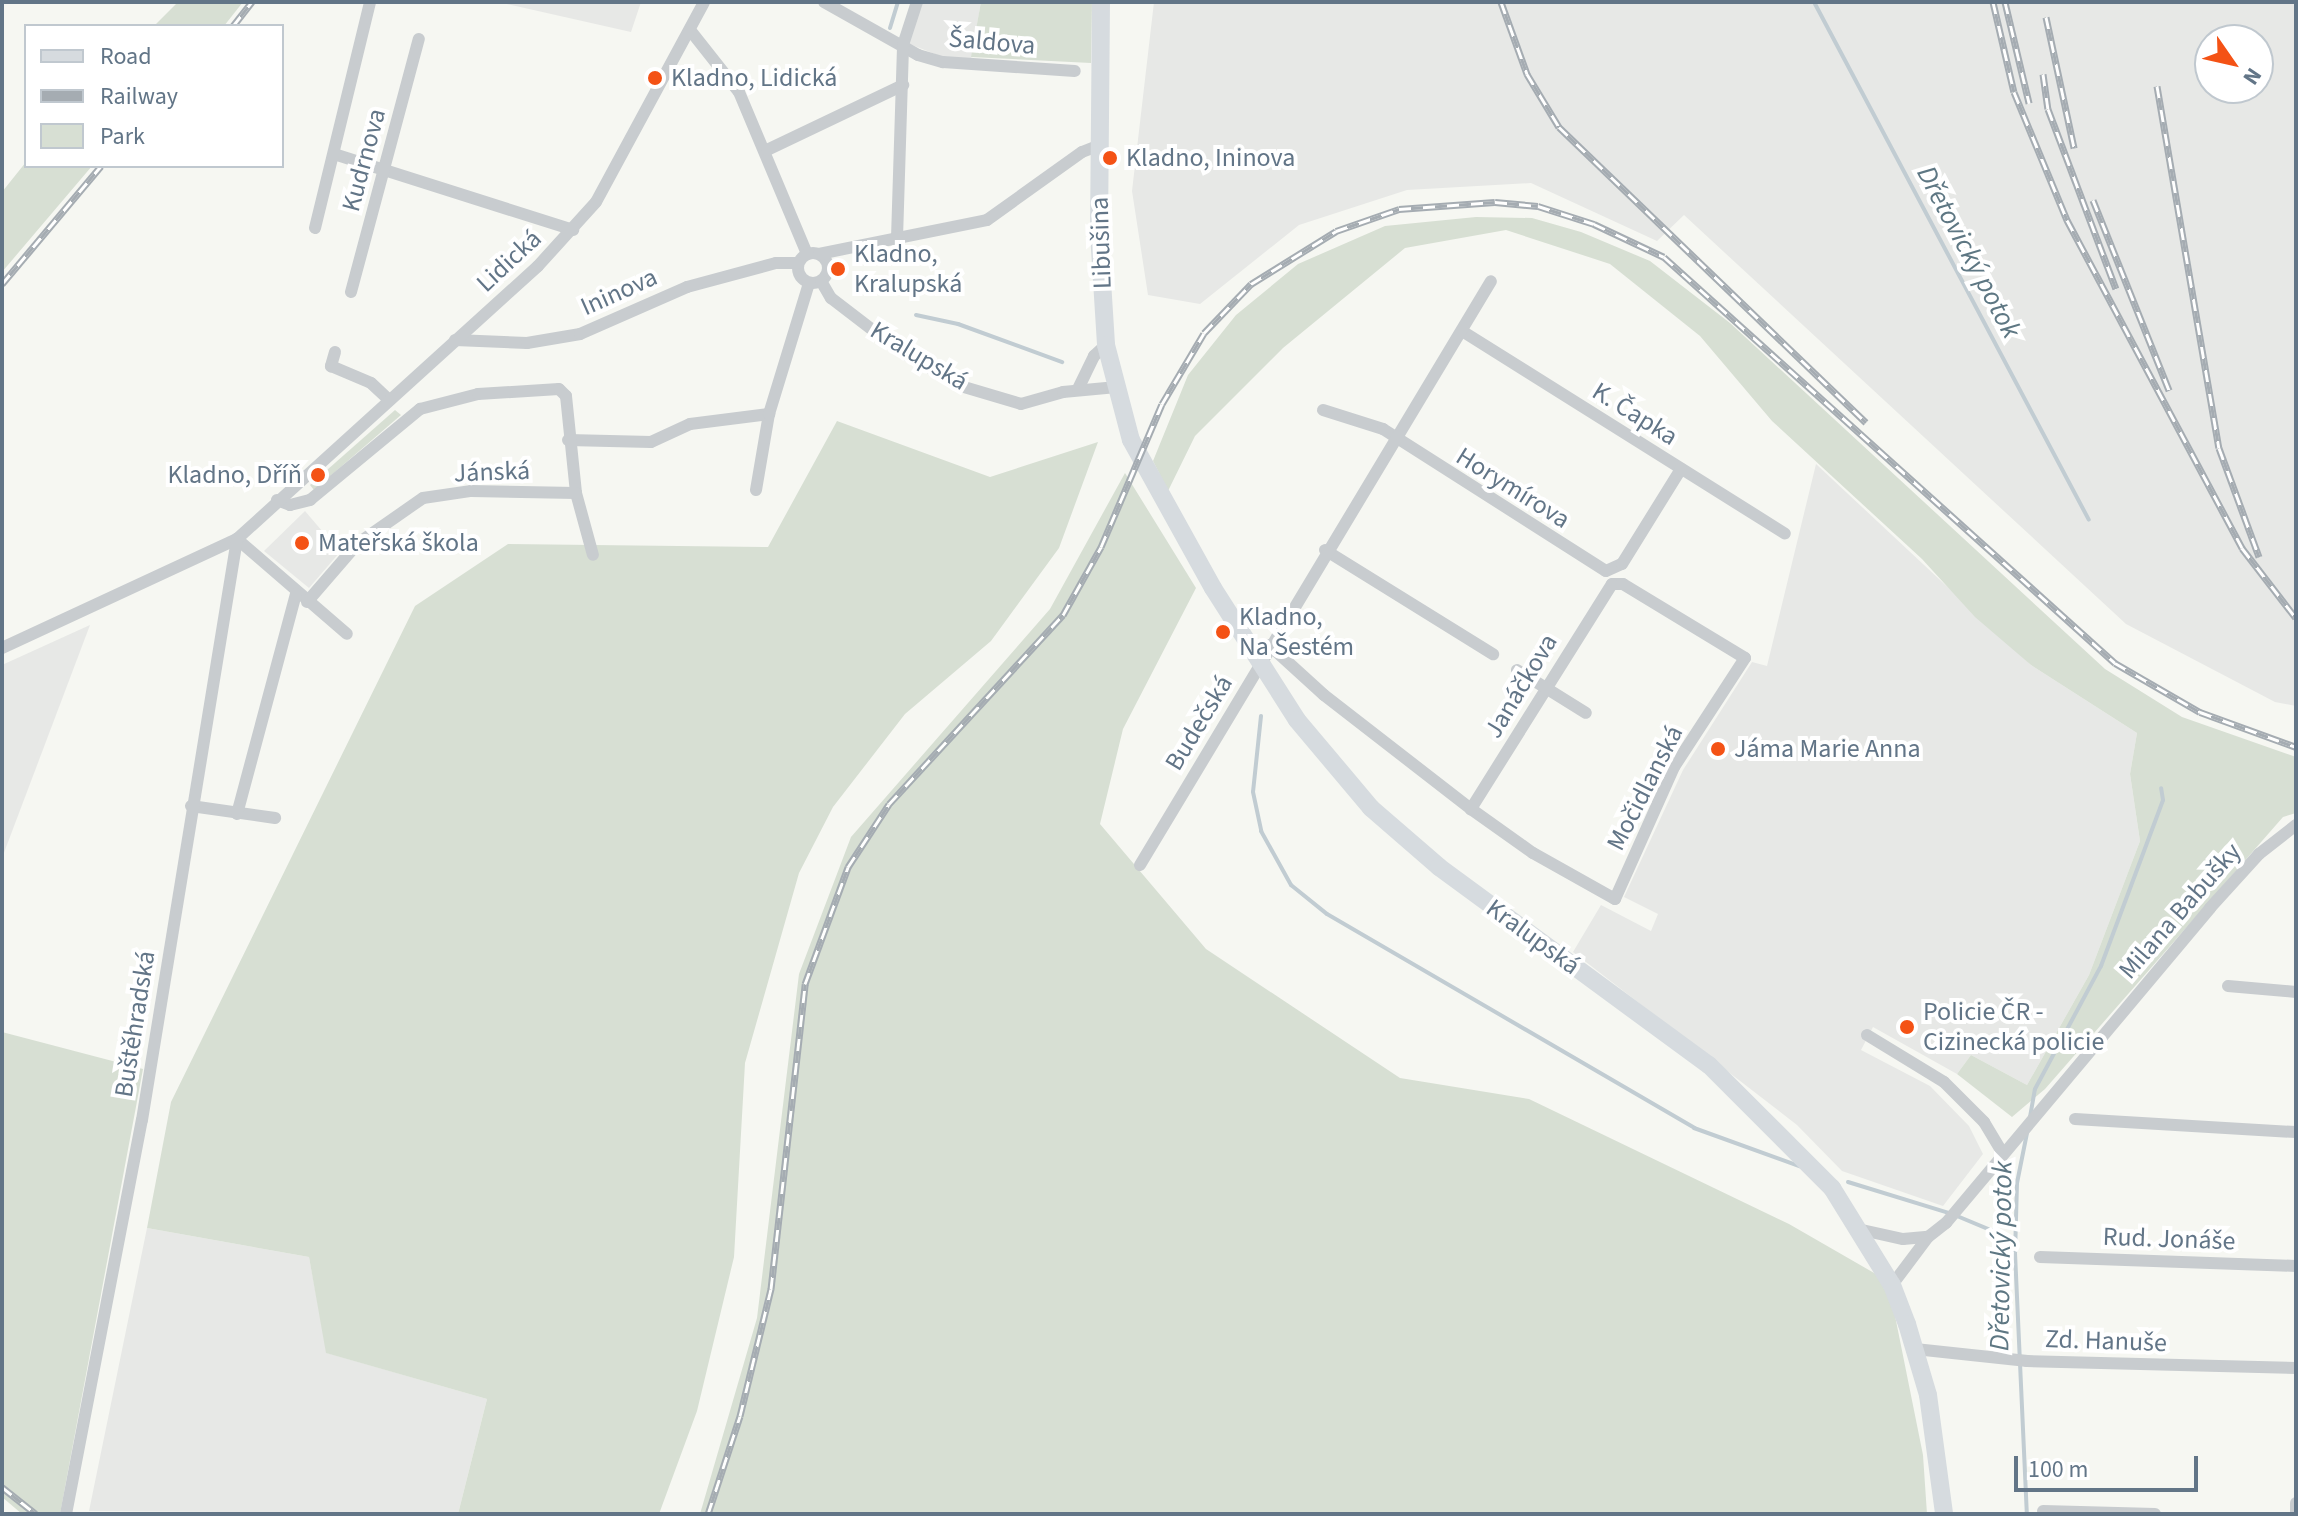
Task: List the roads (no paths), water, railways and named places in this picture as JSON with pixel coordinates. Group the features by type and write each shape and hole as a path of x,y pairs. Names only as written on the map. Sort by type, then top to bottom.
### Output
{"main road":[{"name":"Libušina","path":"1101,2 1098,146 1106,345 1117,387"},
{"name":"Kralupská","path":"1117,387 1131,440 1260,662 1297,720 1371,808 1439,867 1709,1065 1813,1163 1862,1230 1892,1285 1928,1395 1944,1514"}],"street":[{"path":"315,228 370,2"},
{"name":"Lidická","path":"2,648 237,539 455,340 573,230 616,170 704,2"},
{"name":"Šaldova","path":"824,2 903,45 943,62 1075,71"},
{"path":"897,238 903,45 917,2"},
{"path":"690,30 739,92 767,150 808,257 828,267 815,282 769,414 756,490"},
{"name":"Kudrnova","path":"351,292 419,39"},
{"path":"767,150 903,85"},
{"name":"Ininova","path":"455,340 527,343 580,334 687,287 776,263 987,220 1082,152 1098,146"},
{"path":"334,154 573,230"},
{"path":"808,257 799,273 815,282"},
{"name":"Budečská","path":"1140,865 1325,550 1491,281"},
{"name":"Kralupská","path":"815,282 900,351 964,387 1021,404 1078,389 1117,387"},
{"name":"K. Čapka","path":"1462,331 1785,534"},
{"path":"1078,389 1094,356 1106,345"},
{"path":"335,352 331,366 371,383 389,400"},
{"path":"277,500 290,505 310,500 406,418 455,398 559,389 566,396 568,440 576,493 593,555"},
{"path":"1323,410 1383,429 1393,438"},
{"path":"568,440 651,442 690,424 769,414"},
{"name":"Horymírova","path":"1393,438 1610,571 1622,564 1681,469"},
{"name":"Jánská","path":"237,814 302,598 357,544 423,498 471,491 576,493"},
{"path":"237,539 347,634"},
{"name":"Buštěhradská","path":"67,1512 142,1120 237,539"},
{"path":"1325,550 1493,654"},
{"name":"Močidlanská","path":"1471,809 1533,853 1615,899 1674,767 1745,658 1623,584 1607,587"},
{"name":"Janáčkova","path":"1471,809 1607,587"},
{"path":"1269,645 1324,695 1471,809"},
{"path":"1517,670 1586,713"},
{"path":"191,806 275,818"},
{"name":"Milana Babušky","path":"1892,1285 1928,1237 1946,1223 2002,1152 2229,886 2296,825"},
{"path":"2228,986 2296,992"},
{"path":"1867,1035 1944,1082 1984,1122 2002,1152"},
{"path":"2075,1119 2296,1132"},
{"path":"1862,1230 1903,1239 1928,1237"},
{"name":"Rud. Jonáše","path":"2040,1257 2296,1266"},
{"name":"Zd. Hanuše","path":"1915,1349 2027,1361 2296,1368"},
{"path":"2296,1503 2296,1514"},
{"path":"2043,1511 2155,1514"}],"waterway":[{"path":"890,28 898,2"},
{"name":"Dřetovický potok","path":"1814,2 2089,520"},
{"path":"916,315 958,324 1062,362"},
{"path":"1261,716 1253,792 1261,831 1291,885 1327,914 1694,1128 1799,1166"},
{"name":"Dřetovický potok","path":"2030,1117 2035,1089 2101,966 2163,800 2161,788"},
{"name":"Dřetovický potok","path":"2027,1133 2017,1183 2015,1253 2027,1514"},
{"path":"1848,1182 1949,1213"},
{"path":"1957,1216 2000,1234 2015,1253"}],"railway":[{"path":"235,24 252,2"},
{"path":"1501,2 1527,74 1559,127 1866,422"},
{"path":"1993,2 2014,92 2067,220 2242,548 2296,618"},
{"path":"2005,2 2029,103"},
{"path":"2046,17 2074,148"},
{"path":"2043,74 2048,109 2116,289"},
{"path":"2157,86 2219,448 2259,557"},
{"path":"2,284 99,168"},
{"path":"2093,200 2169,390"},
{"path":"708,1514 740,1416 771,1289 805,984 848,867 889,804 1063,615 1101,547 1162,404 1204,333 1251,284 1336,231 1399,209 1495,202 1538,206 1594,224 1664,257 2115,663 2200,712 2296,747"},
{"path":"2,1487 36,1514"}],"place":[{"name":"Kladno, Lidická","path":"655,78"},
{"name":"Kladno, Ininova","path":"1110,158"},
{"name":"Kladno, Kralupská","path":"838,269"},
{"name":"Kladno, Dříň","path":"318,475"},
{"name":"Mateřská škola","path":"302,543"},
{"name":"Kladno, Na Šestém","path":"1223,632"},
{"name":"Jáma Marie Anna","path":"1718,749"},
{"name":"Policie ČR - Cizinecká policie","path":"1907,1027"}]}
